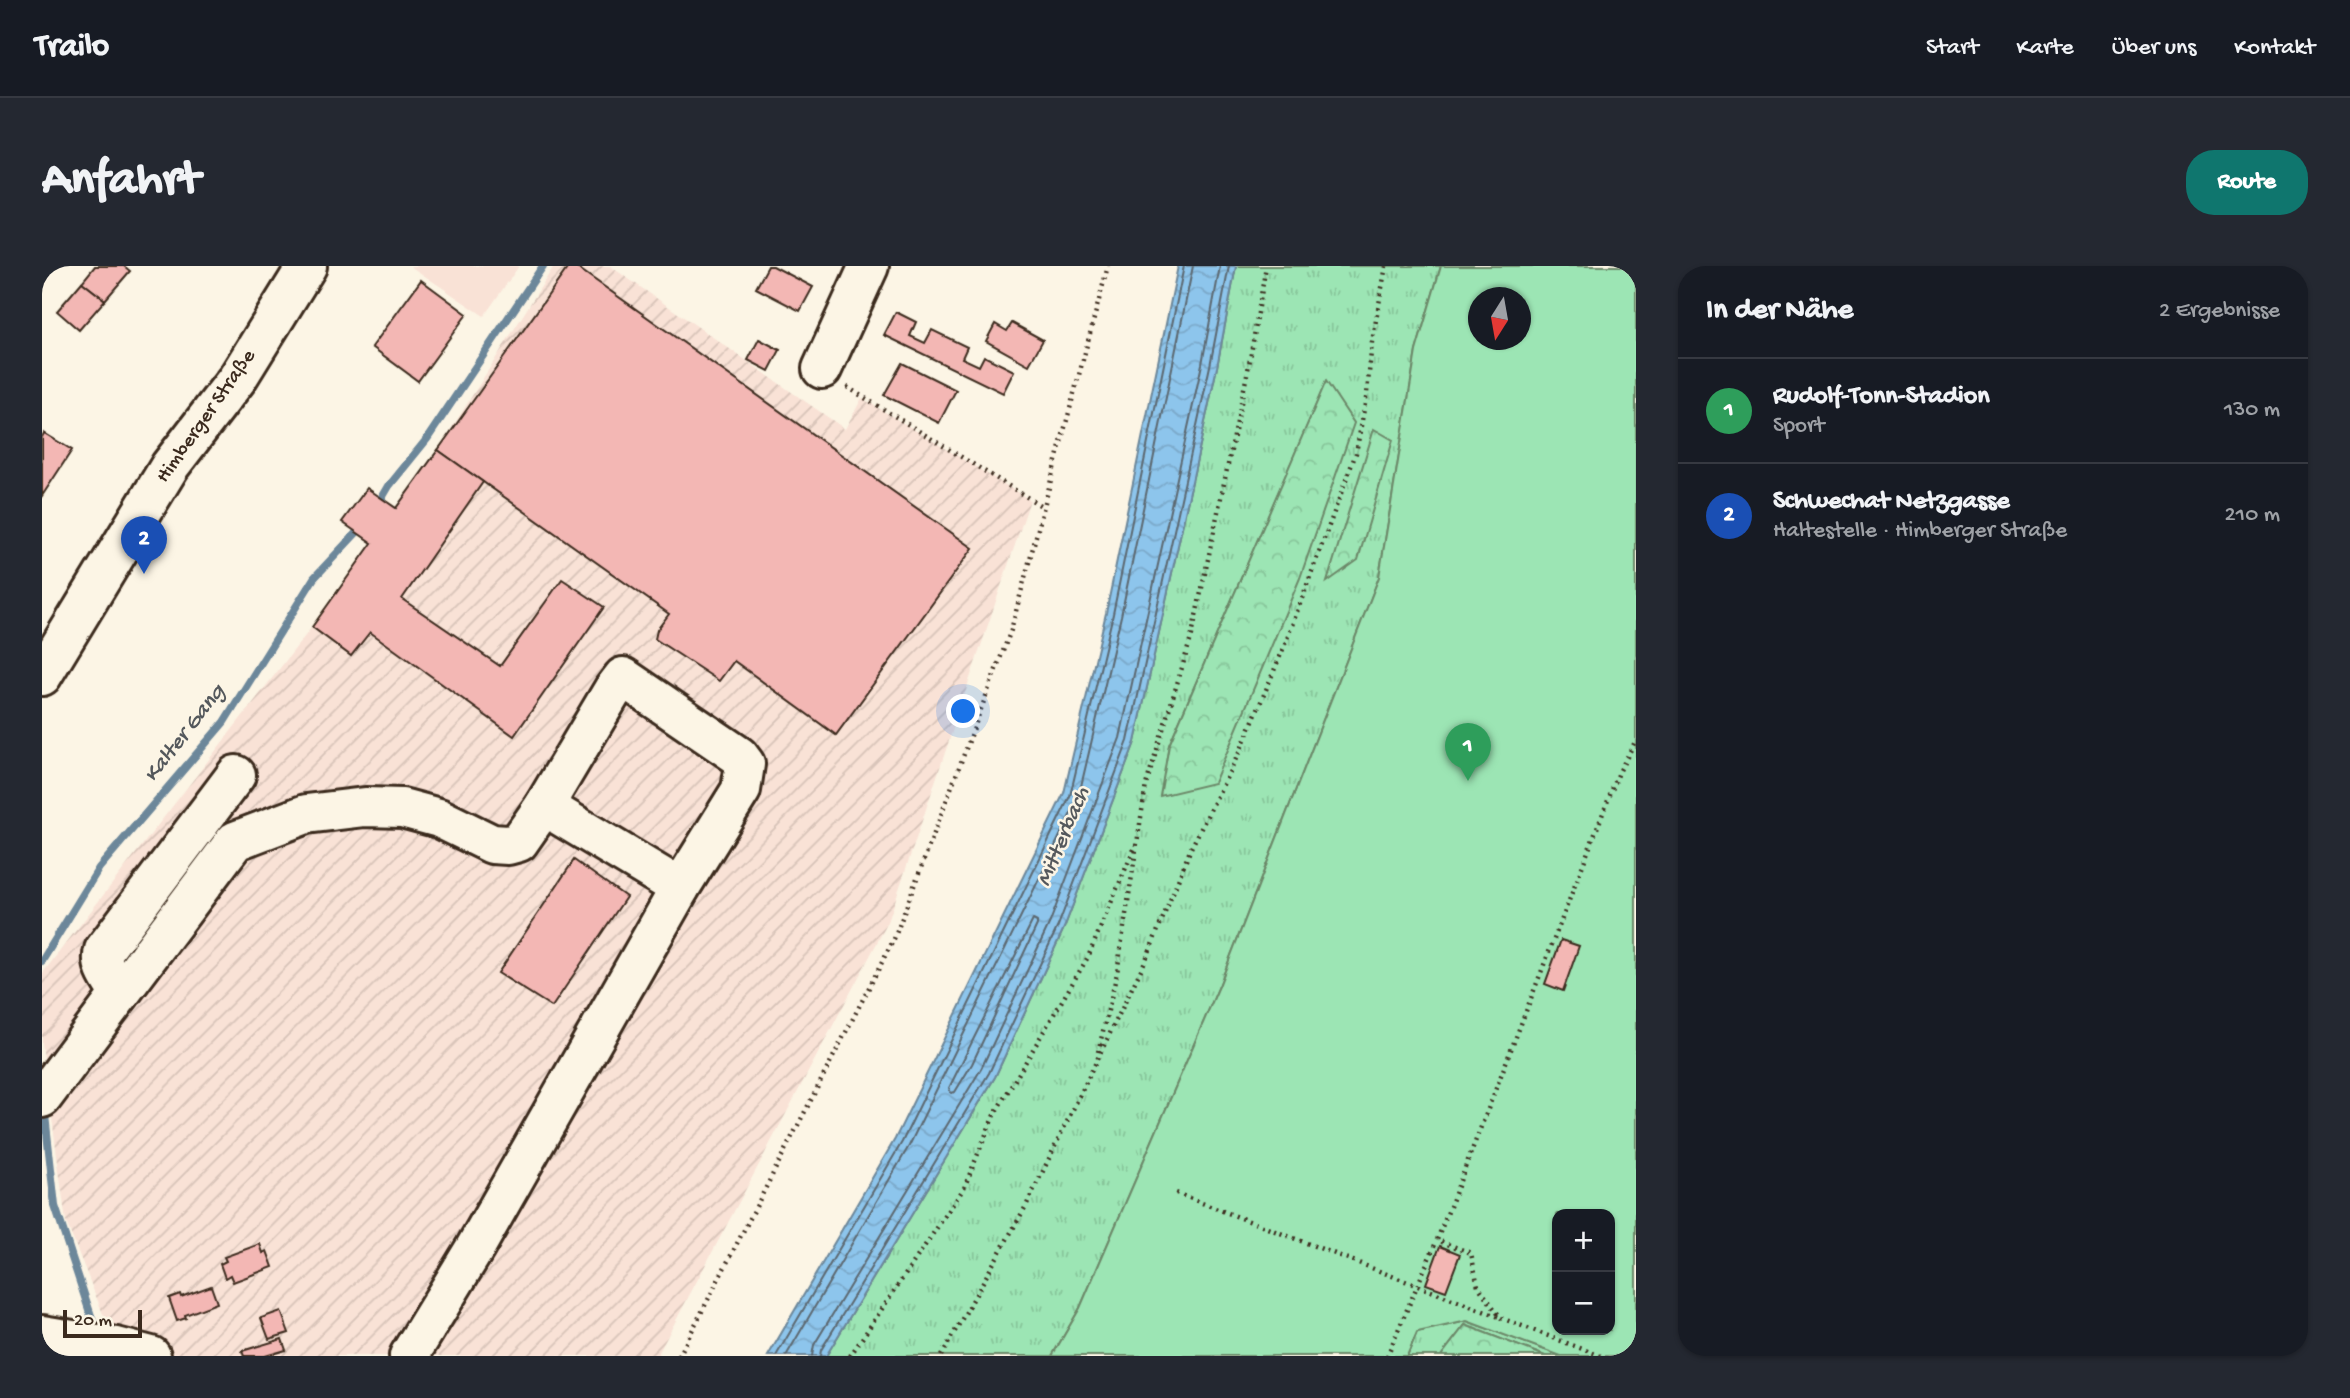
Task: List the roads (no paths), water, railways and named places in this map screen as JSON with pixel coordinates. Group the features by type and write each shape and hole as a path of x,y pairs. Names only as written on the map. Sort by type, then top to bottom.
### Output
{"main road":[{"name":"Himberger Straße","path":"42,677 170,466 237,379 307,266"},
{"path":"822,369 869,266"},
{"path":"52,1083 235,841 306,814 365,807 402,808 439,818 492,844 508,845 519,842 544,806 613,690 624,677 739,756 745,764 741,790 680,888 475,1248 409,1356"},
{"path":"120,993 106,974 102,957 104,950 236,775"},
{"path":"544,806 680,888"},
{"path":"56,1338 135,1352"}],"water":[{"name":"Mitterbach","path":"1178,266 1236,266 1217,367 1135,742 1064,928 995,1077 826,1356 768,1356 895,1139 1064,793 1106,613"}],"waterway":[{"name":"Kalter Gang","path":"382,498 427,439 543,266"},
{"name":"Kalter Gang","path":"42,961 99,868 224,722 314,578 357,532"},
{"name":"Kalter Gang","path":"44,1106 55,1206 97,1334"}],"place":[{"name":"Schwechat Netzgasse","path":"144,574"},
{"name":"Rudolf-Tonn-Stadion","path":"1468,781"}]}
